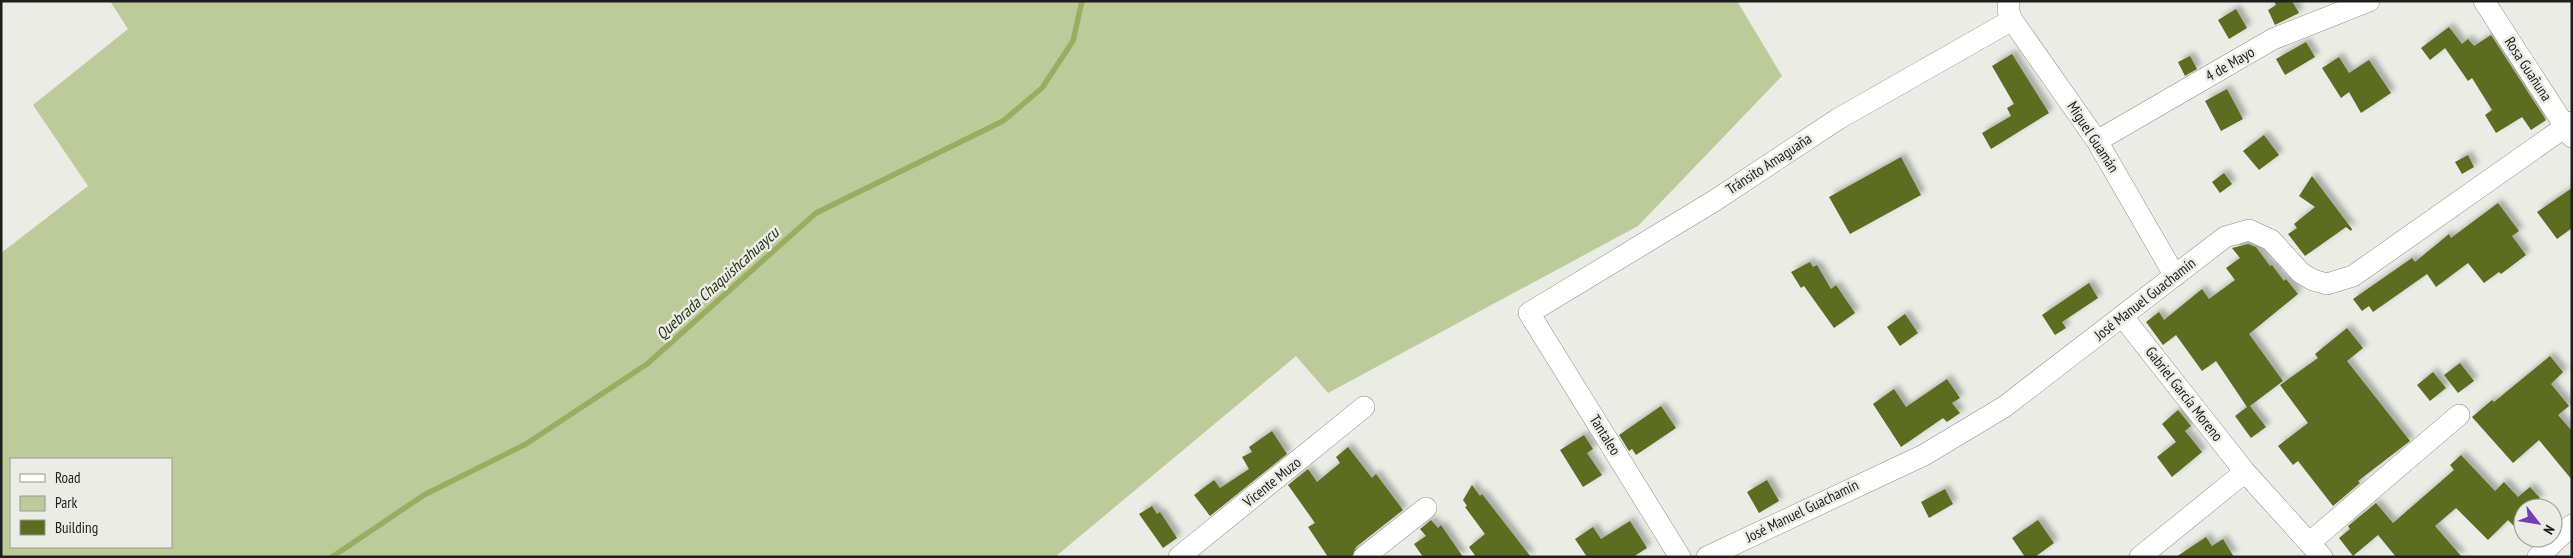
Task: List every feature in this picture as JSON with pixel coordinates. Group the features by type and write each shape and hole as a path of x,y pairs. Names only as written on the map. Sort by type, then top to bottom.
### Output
{"street":[{"name":"4 de Mayo","path":"2098,141 2274,39 2369,1"},
{"name":"Rosa Guañuna","path":"2484,1 2570,129"},
{"name":"Miguel Guamán","path":"2010,6 2098,141 2175,276"},
{"name":"Tránsito Amaguaña","path":"1529,313 1714,200 2010,6"},
{"name":"José Manuel Guachamín","path":"1707,557 1924,455 2004,407 2225,237 2250,230 2271,240 2301,273 2313,280 2327,284 2353,276 2570,129"},
{"name":"Tantaleo","path":"1529,313 1680,557"},
{"name":"Gabriel García Moreno","path":"2122,317 2245,472 2315,550"},
{"name":"Vicente Muzo","path":"1180,557 1364,407"},
{"path":"2315,550 2459,415"},
{"path":"2140,557 2245,472"},
{"path":"1364,557 1426,508"},
{"path":"2538,557 2572,525"}],"green space":[{"path":"110,1 1737,1 1782,76 1638,226 1328,393 1296,356 1055,557 1,557 1,253 88,186 33,105 128,29"}],"building":[{"path":"2274,1 2292,1 2299,13 2275,25 2268,10 2276,5"},
{"path":"2236,9 2247,28 2229,39 2218,20"},
{"path":"2449,27 2462,44 2468,39 2474,46 2491,35 2546,120 2531,130 2522,117 2496,133 2485,115 2492,110 2472,78 2468,81 2445,48 2430,60 2421,48"},
{"path":"2306,42 2315,57 2285,75 2276,59"},
{"path":"2012,54 2049,113 1991,149 1982,133 2011,116 2007,108 2014,104 1992,66"},
{"path":"2190,56 2197,69 2185,76 2178,62"},
{"path":"2339,57 2349,73 2369,60 2391,93 2361,113 2349,92 2341,98 2322,68"},
{"path":"2227,89 2243,119 2221,131 2205,101"},
{"path":"2264,135 2279,155 2259,170 2243,151"},
{"path":"2468,155 2474,167 2462,174 2455,162"},
{"path":"1901,157 1921,195 1850,234 1829,197"},
{"path":"2224,173 2232,184 2220,193 2212,182"},
{"path":"2312,176 2352,229 2351,231 2346,227 2305,256 2288,234 2297,228 2294,224 2315,207 2299,196"},
{"path":"2572,188 2572,228 2557,239 2537,212"},
{"path":"2498,203 2519,231 2512,236 2526,255 2501,274 2499,272 2484,283 2468,263 2436,287 2427,274 2373,312 2369,306 2362,311 2353,299 2412,258 2415,262 2449,234 2451,238"},
{"path":"2248,244 2256,247 2270,266 2272,265 2284,281 2286,279 2298,294 2249,334 2283,381 2250,406 2266,427 2251,438 2235,416 2247,407 2216,361 2202,371 2176,335 2163,345 2146,322 2159,312 2164,320 2202,289 2209,299 2235,280 2226,268 2240,258 2232,248"},
{"path":"1810,262 1813,267 1817,265 1831,289 1836,285 1855,313 1834,328 1804,286 1801,288 1791,272"},
{"path":"2089,283 2098,298 2062,322 2066,328 2055,335 2042,315"},
{"path":"1905,314 1918,333 1900,346 1887,327"},
{"path":"2347,328 2363,348 2347,361 2410,441 2358,481 2360,483 2333,506 2298,461 2293,465 2278,446 2308,423 2280,385 2318,358 2315,354"},
{"path":"2550,356 2563,372 2551,384 2569,406 2558,415 2572,431 2572,480 2539,440 2513,463 2472,417 2492,400 2494,402"},
{"path":"2460,363 2474,381 2458,393 2444,375"},
{"path":"2433,372 2446,388 2430,401 2417,385"},
{"path":"1947,379 1960,398 1952,403 1960,413 1947,422 1943,418 1901,447 1873,404 1894,389 1906,407"},
{"path":"1661,406 1676,428 1636,455 1632,449 1629,451 1619,435"},
{"path":"2178,410 2191,426 2185,431 2202,452 2172,477 2157,457 2176,442 2162,424"},
{"path":"1272,431 1287,454 1210,516 1194,495 1214,480 1220,488 1249,469 1242,457 1252,452 1249,447"},
{"path":"1584,435 1593,449 1587,453 1602,475 1583,487 1560,450"},
{"path":"1348,447 1372,478 1376,474 1403,510 1356,547 1352,557 1328,557 1308,527 1315,523 1288,485 1308,469 1317,482 1340,463 1336,457"},
{"path":"2461,455 2495,491 2504,482 2518,497 2530,487 2540,498 2513,498 2513,525 2508,520 2488,540 2456,508 2435,526 2462,557 2396,557 2378,535 2353,556 2339,538 2350,529 2348,526 2376,503 2393,523 2454,470 2450,465"},
{"path":"1767,480 1779,501 1759,513 1747,492"},
{"path":"1472,485 1480,496 1482,494 1531,557 1476,557 1469,547 1485,534 1465,507 1467,506 1463,500"},
{"path":"1945,489 1953,504 1929,518 1921,502"},
{"path":"1152,506 1157,514 1160,512 1177,538 1163,548 1139,514"},
{"path":"1431,520 1438,528 1441,525 1463,557 1423,557 1414,544 1426,536 1420,529"},
{"path":"2038,520 2054,543 2035,557 2025,557 2012,538"},
{"path":"1630,521 1647,548 1633,557 1587,557 1575,539 1593,527 1601,539"},
{"path":"2206,537 2212,546 2223,539 2234,557 2176,557"}],"waterway":[{"name":"Quebrada Chaquishcahuaycu","path":"332,557 424,495 526,444 647,364 816,213 1003,121 1042,88 1073,41 1082,1"}]}
